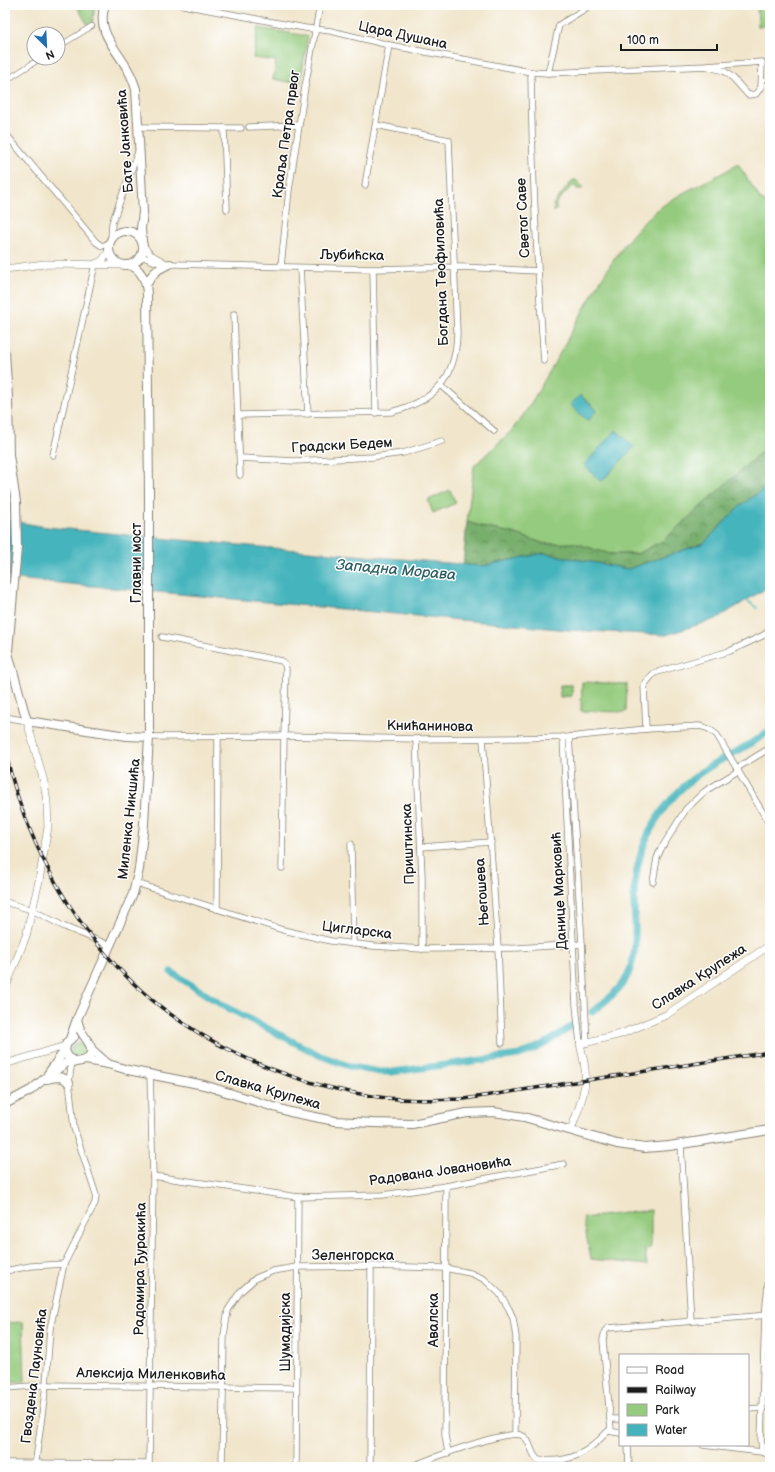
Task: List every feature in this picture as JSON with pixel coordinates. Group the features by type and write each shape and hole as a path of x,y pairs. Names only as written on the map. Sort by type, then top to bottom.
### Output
{"main road":[{"name":"Бате Јанковића","path":"105,5 102,17 102,26 106,35 129,71 136,89 143,212 141,228 143,243"},
{"name":"Бате Јанковића","path":"125,231 137,224 143,212"},
{"path":"125,231 135,233 143,243 141,257 147,286 139,270 133,266 114,260 110,245 117,233 125,231"},
{"path":"126,265 137,262 141,257"},
{"path":"147,286 154,273 168,264"},
{"name":"Главни мост","path":"147,286 149,493 148,633"},
{"path":"5,353 8,398 8,455 16,502 17,548 6,647 27,721 127,736 149,737"},
{"name":"Миленка Никшића","path":"44,1079 67,1045 77,1018 133,894 136,883 144,824 149,737 148,633"},
{"path":"77,1018 80,1029 91,1049 108,1064"},
{"path":"87,1040 81,1036 74,1037 67,1045 68,1058 71,1061 79,1063 86,1060 91,1053 91,1049"},
{"name":"Славка Крупежа","path":"86,1060 210,1086 290,1112 335,1121 373,1124 412,1124 467,1113 487,1112 513,1115 571,1130"},
{"path":"5,1104 31,1090 44,1079 71,1061"},
{"path":"44,1079 59,1076 64,1077 69,1082"},
{"path":"571,1130 610,1142 652,1148 770,1130"}],"street":[{"name":"Цара Душана","path":"183,5 305,28 331,31 389,46 531,72 548,73 762,62 761,87 756,94 748,95 724,70 706,66"},
{"name":"Краља Петра првог","path":"281,266 289,190 304,87 320,5"},
{"path":"548,73 560,24 591,5"},
{"path":"66,42 92,26"},
{"path":"365,185 389,46"},
{"path":"5,81 28,66"},
{"name":"Светог Саве","path":"531,72 532,151 544,361"},
{"path":"249,127 299,125"},
{"name":"Богдана Теофиловића","path":"239,416 376,413 406,409 430,396 441,385 450,370 455,358 457,345 449,140 376,125"},
{"path":"138,126 241,128"},
{"path":"224,128 227,209"},
{"path":"5,133 96,242 102,246 110,245"},
{"path":"95,264 102,261 110,245 112,223 140,148"},
{"path":"143,243 150,254 168,264"},
{"name":"Љубићска","path":"141,257 168,264 372,269 455,267 538,271"},
{"path":"5,269 44,264 126,265"},
{"path":"53,455 95,264"},
{"path":"300,268 308,414"},
{"path":"372,269 376,413"},
{"path":"234,314 241,458 240,475"},
{"path":"441,385 494,431"},
{"name":"Градски Бедем","path":"241,458 294,461 373,457 402,454 442,441"},
{"path":"646,729 644,685 654,672 730,651 764,635 770,630"},
{"path":"162,637 282,661 285,665 282,868"},
{"path":"5,717 27,721 48,802 48,827 39,881 26,936 5,989"},
{"name":"Книћанинова","path":"149,737 284,736 483,739 566,737 646,729 700,726 709,729 717,735 738,770"},
{"path":"217,909 218,736"},
{"name":"Данице Марковић","path":"566,737 582,944 584,1044"},
{"name":"Данице Марковић","path":"566,737 576,1005 584,1044"},
{"name":"Приштинска","path":"416,739 422,949"},
{"name":"Његошева","path":"483,739 498,948 502,1044"},
{"path":"653,882 657,858 661,849 686,809 705,792 770,748"},
{"path":"738,770 770,825"},
{"path":"420,848 491,842"},
{"path":"351,844 353,944"},
{"name":"Цигларска","path":"136,883 282,930 331,941 422,949 498,948 582,944"},
{"path":"5,902 32,910 65,927 109,945"},
{"name":"Славка Крупежа","path":"584,1044 633,1030 666,1015 770,945"},
{"path":"571,1130 585,1085 584,1044"},
{"path":"5,1064 67,1045"},
{"name":"Гвоздена Пауновића","path":"36,1465 46,1385 50,1329 64,1264 95,1203 96,1195 74,1128 69,1082 71,1061"},
{"name":"Радомира Ђуракића","path":"149,1465 153,1176 150,1074"},
{"path":"681,1144 691,1321"},
{"name":"Радована Јовановића","path":"153,1176 298,1197 383,1195 446,1186 564,1164"},
{"name":"Авалска","path":"446,1186 445,1435 448,1453"},
{"name":"Шумадијска","path":"296,1467 298,1197"},
{"path":"5,1271 31,1266 64,1264"},
{"path":"762,1452 761,1439 770,1264"},
{"path":"370,1467 371,1266"},
{"name":"Зеленгорска","path":"222,1467 224,1335 228,1310 240,1292 256,1278 273,1271 297,1267 371,1266 445,1268 470,1273 484,1279 500,1294 513,1318 516,1337 515,1434"},
{"path":"611,1430 603,1340 605,1331 608,1328 614,1326 768,1316"},
{"name":"Алексија Миленковића","path":"5,1388 46,1385 296,1388"},
{"path":"749,1409 763,1408"},
{"path":"610,1419 619,1419"},
{"path":"411,1467 494,1438 515,1434 522,1435 525,1438 535,1458 538,1460 565,1459 582,1454 611,1430"},
{"path":"611,1430 619,1433"},
{"path":"628,1446 630,1467"},
{"path":"711,1446 762,1452 770,1455"},
{"path":"5,1463 36,1465 149,1465"}],"green space":[{"path":"76,5 95,5 93,21 88,25"},
{"path":"757,5 770,5 770,26 758,26"},
{"path":"258,28 308,36 300,84 273,79 276,61 253,58"},
{"path":"738,164 761,200 770,204 770,444 663,541 637,554 610,554 574,543 545,544 513,533 486,528 467,522 474,466 511,431 522,417 599,283 634,232 665,204"},
{"path":"573,180 576,180 583,187 581,189 577,189 575,186 572,186 556,203 557,209 554,212 553,204"},
{"path":"770,444 770,484 740,506 704,543 628,569 544,553 482,566 463,565 467,522 486,528 513,533 545,544 574,543 610,554 637,554 663,541"},
{"path":"450,490 456,503 433,513 428,500"},
{"path":"582,682 627,684 626,712 581,711"},
{"path":"560,685 572,685 572,696 560,697"},
{"path":"78,1043 83,1045 85,1050 83,1055 78,1057 73,1055 71,1050 73,1045"},
{"path":"651,1210 651,1247 645,1251 647,1265 591,1259 583,1218"},
{"path":"23,1322 25,1382 5,1383 5,1323"}],"water":[{"path":"580,395 597,410 588,421 570,405"},
{"path":"616,430 634,447 601,482 584,465"},
{"name":"Западна Морава","path":"770,484 770,586 716,619 666,635 569,630 5,578 5,520 47,527 169,539 482,566 544,553 628,569 704,543 740,506"}],"waterway":[{"path":"745,599 757,608"},
{"path":"592,1012 618,990 630,971 633,961 635,940 634,897 637,870 641,852 652,827 670,801 693,778 770,730"},
{"path":"171,972 224,1006 321,1056 352,1067 380,1072 392,1072 519,1055 541,1046 573,1025"}],"railway":[{"path":"5,749 23,813 36,844 51,874 68,902 86,930 107,956 154,1002 181,1021 209,1039 239,1055 270,1068 302,1080 366,1095 415,1100 439,1100 464,1099 770,1052"}]}
